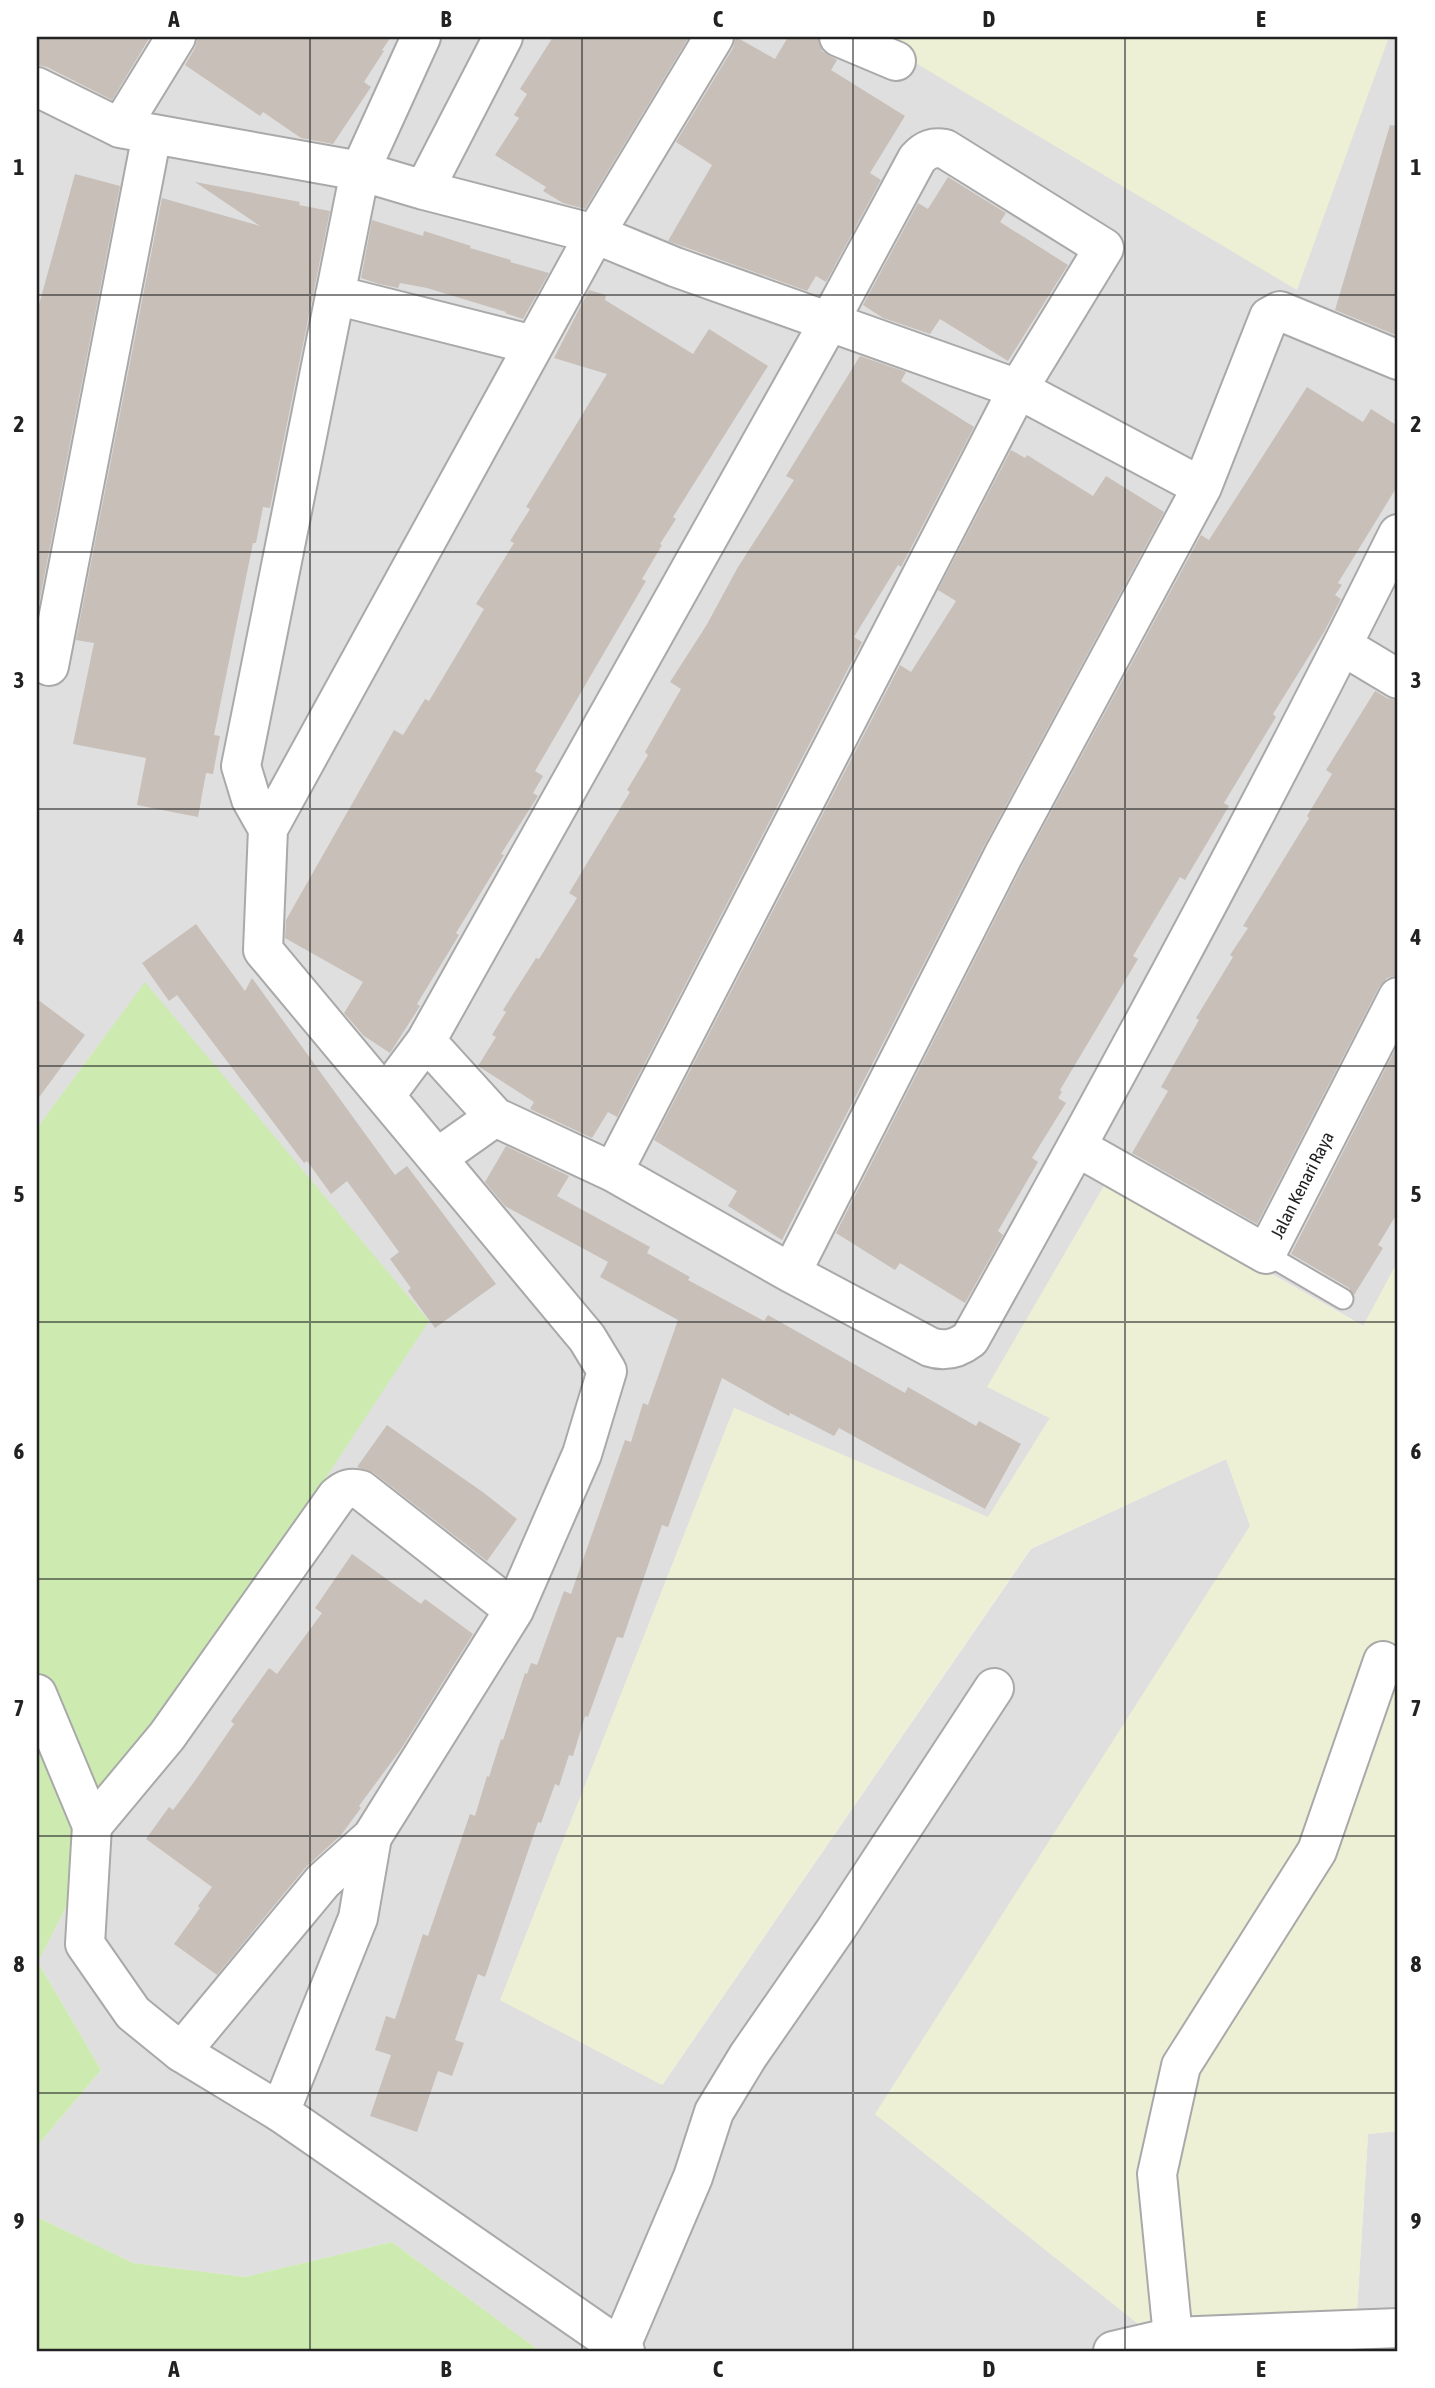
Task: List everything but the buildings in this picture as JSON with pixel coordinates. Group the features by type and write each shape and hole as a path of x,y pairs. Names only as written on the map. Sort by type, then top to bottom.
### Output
{"street":[{"path":"49,666 136,131 176,37"},
{"path":"268,829 251,799 241,766 360,171 421,37"},
{"path":"424,190 503,37"},
{"path":"181,2052 323,1881 372,1837 514,1610 582,1454 607,1371 587,1338 263,950 268,829 595,234 714,37"},
{"path":"839,37 896,61"},
{"path":"37,87 136,131 360,171 595,234 675,267 1018,389 1202,486"},
{"path":"385,1096 426,1041 829,322 917,159 923,152 934,147 945,149 1104,248 1018,389 613,1172"},
{"path":"335,295 533,345"},
{"path":"791,1273 1003,856 1202,486 1269,317 1280,311 1398,360"},
{"path":"426,1041 495,1117 613,1172 791,1273 930,1347 940,1350 961,1346 970,1339 1077,1147 1343,646 1398,534"},
{"path":"1343,646 1398,679"},
{"name":"Jalan Kenari Raya","path":"1077,1147 1266,1254 1398,997"},
{"path":"437,1158 495,1117"},
{"path":"92,1826 167,1736 343,1491 353,1487 361,1490 514,1610"},
{"path":"1173,2337 1157,2174 1181,2066 1317,1851 1383,1661"},
{"path":"37,1693 92,1826 85,1944 133,2013 181,2052 280,2112 623,2350 693,2177 714,2112 748,2056 836,1929 994,1688"},
{"path":"280,2112 358,1918 372,1837"},
{"path":"1113,2351 1173,2337 1398,2328"}],"lane":[{"path":"1266,1254 1343,1299"}],"shaded area":[{"path":"37,37 1398,37 1398,1261 1364,1326 1107,1181 988,1387 1050,1418 988,1518 734,1408 663,2084 1031,1549 1226,1459 1251,1526 876,2114 1172,2351 540,2351 392,2242 245,2277 133,2263 37,2217 37,2146 101,2070 38,1962 148,1748 145,983 37,1128"},
{"path":"1398,2131 1398,2343 1355,2342 1368,2134"}],"green space":[{"path":"872,37 1389,37 1297,290"},
{"path":"145,982 429,1321 148,1748 38,1962 101,2070 37,2146 37,1128"},
{"path":"1107,1181 1363,1326 1398,1261 1398,2131 1368,2134 1355,2342 1172,2351 875,2114 1250,1526 1226,1459 1030,1549 662,2085 500,2000 734,1408 988,1517 1050,1418 987,1387"},
{"path":"37,2217 133,2263 245,2277 392,2242 540,2351 37,2351"}]}
